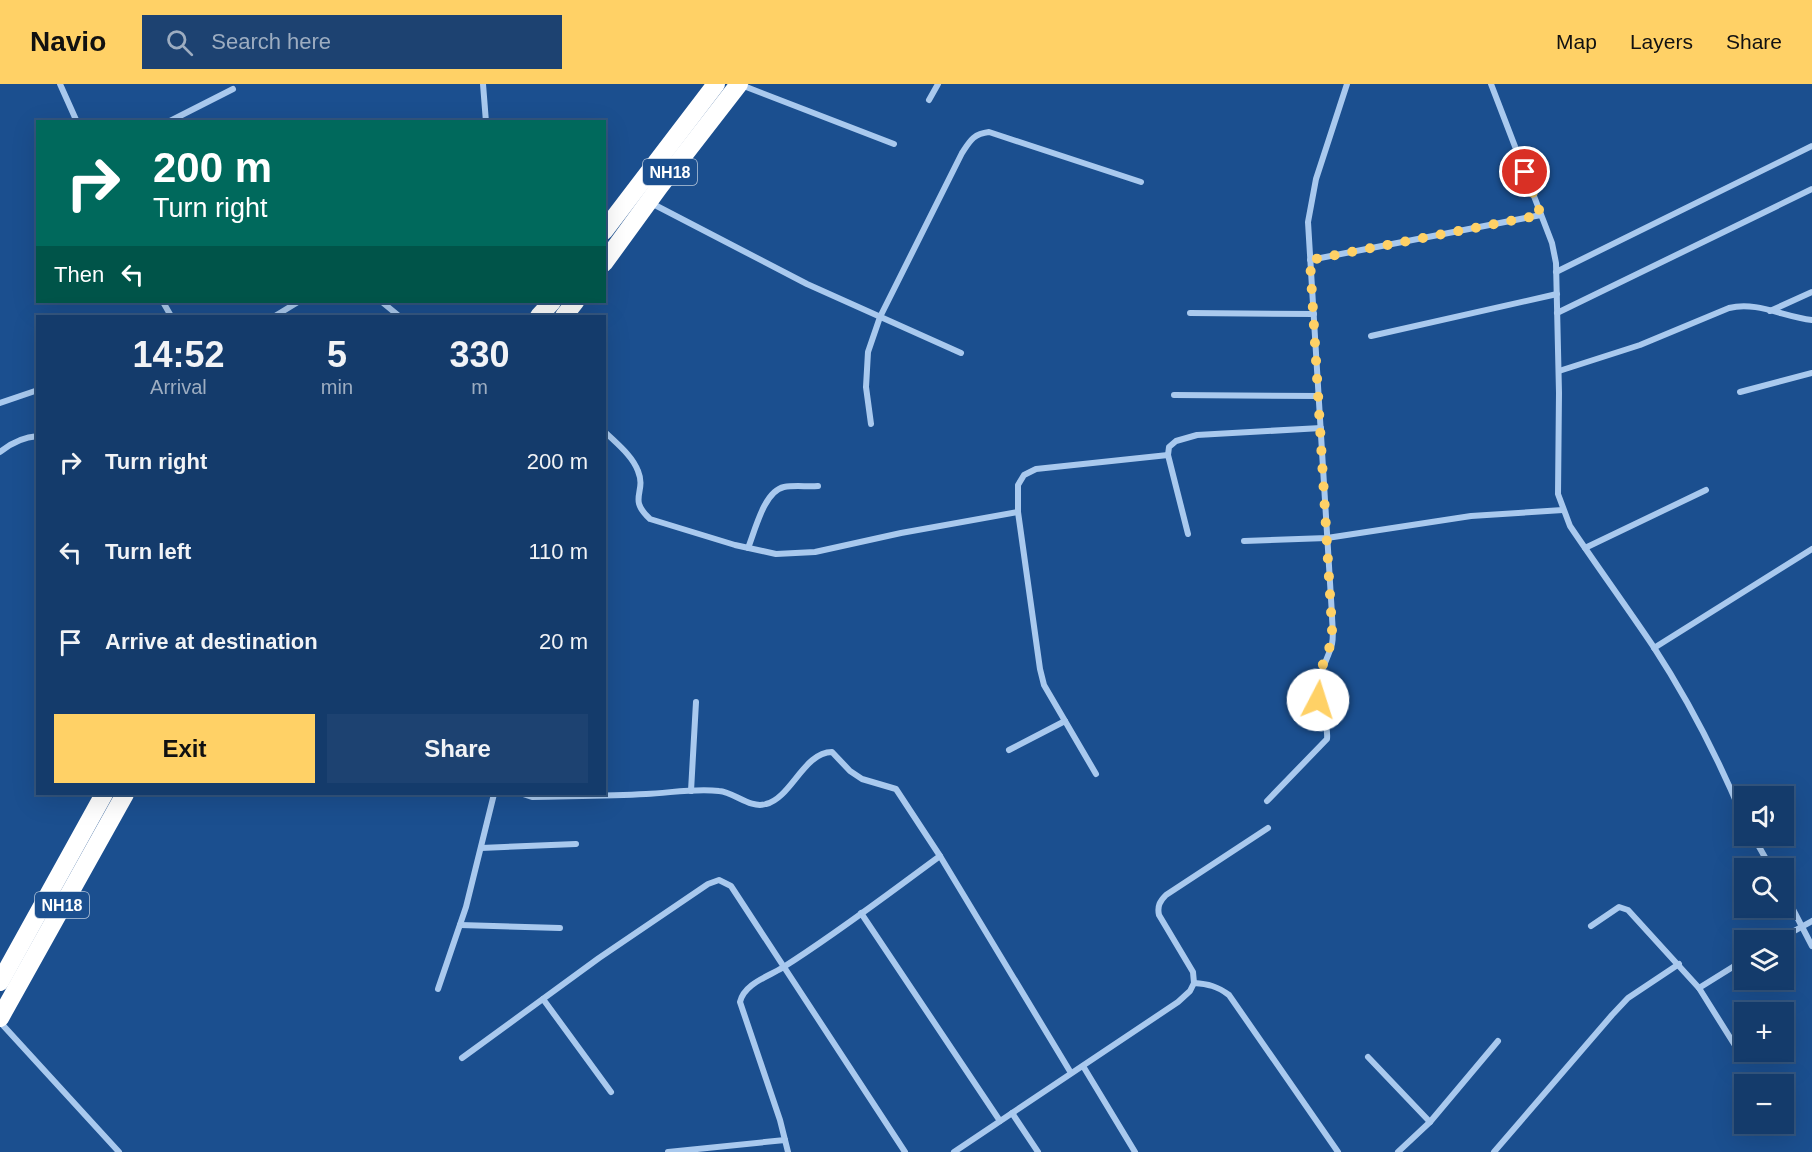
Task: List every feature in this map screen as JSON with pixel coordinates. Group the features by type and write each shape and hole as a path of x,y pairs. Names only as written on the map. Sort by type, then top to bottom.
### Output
{"highway":[{"name":"NH18","path":"606,228 716,84"},
{"name":"NH18","path":"606,260 739,84"},
{"path":"540,315 551,303"},
{"path":"565,315 574,303"},
{"name":"NH18","path":"0,982 103,795"},
{"name":"NH18","path":"0,1018 125,795"}],"street":[{"path":"60,84 75,120"},
{"path":"483,84 486,120"},
{"path":"739,84 894,144"},
{"path":"929,100 938,84"},
{"path":"1267,801 1327,739 1326,718 1318,700 1318,689 1320,672 1332,641 1308,222 1316,179 1347,84"},
{"path":"1491,84 1552,243 1556,272 1559,370 1558,494 1563,510 1570,526 1654,648 1692,710 1734,796"},
{"path":"172,120 233,89"},
{"path":"871,424 866,387 866,366 868,352 880,317 962,153 972,138 989,132 1141,182"},
{"path":"1556,272 1812,146"},
{"path":"1557,313 1812,189"},
{"path":"648,202 807,284 961,353"},
{"path":"1310,260 1541,215"},
{"path":"1770,311 1812,292"},
{"path":"1371,336 1557,294"},
{"path":"277,315 296,303"},
{"path":"383,303 398,315"},
{"path":"1559,370 1640,345 1741,305 1752,305 1812,320"},
{"path":"1190,313 1314,314"},
{"path":"1740,392 1812,373"},
{"path":"0,403 36,391"},
{"path":"1174,394 1319,396"},
{"path":"1188,534 1168,455 1169,447 1176,441 1197,435 1321,428"},
{"path":"606,433 638,469 641,482 637,500 641,511 650,519 776,554 815,552 901,533 1018,512"},
{"path":"0,452 27,437 36,436"},
{"path":"1096,774 1044,685 1018,512 1018,485 1024,475 1036,469 1168,455"},
{"path":"748,548 765,504 773,494 782,487 818,486"},
{"path":"1585,548 1706,490"},
{"path":"1244,541 1327,538 1471,516 1563,510"},
{"path":"1654,648 1812,549"},
{"path":"691,791 696,702"},
{"path":"1009,750 1065,721"},
{"path":"606,795 722,791 756,805 764,805 777,797 819,754 832,752 861,779 896,789 940,856 1071,1073"},
{"path":"438,989 460,925 494,795"},
{"path":"526,795 532,797 594,795"},
{"path":"954,1152 1178,1002 1190,991 1194,983 1193,972 1159,915 1158,908 1161,901 1166,895 1268,828"},
{"path":"481,848 576,844"},
{"path":"788,1152 740,1002 742,994 783,968 940,856"},
{"path":"462,1059 599,958 698,891 719,880 731,886 904,1152"},
{"path":"1591,926 1619,907 1628,910 1699,988 1734,1044"},
{"path":"1794,911 1812,946"},
{"path":"861,913 1000,1120"},
{"path":"1794,931 1812,921"},
{"path":"460,925 560,928"},
{"path":"1494,1152 1628,998 1678,964"},
{"path":"1699,988 1734,966"},
{"path":"1194,983 1211,984 1229,995 1338,1152"},
{"path":"543,999 611,1092"},
{"path":"0,1022 119,1152"},
{"path":"1398,1152 1430,1122 1498,1041"},
{"path":"1368,1058 1430,1122"},
{"path":"1083,1066 1135,1152"},
{"path":"1012,1113 1038,1152"},
{"path":"668,1152 785,1140"}],"route":[{"path":"1318,700 1320,672 1332,641 1332,628 1310,260 1541,215 1525,172"}]}
